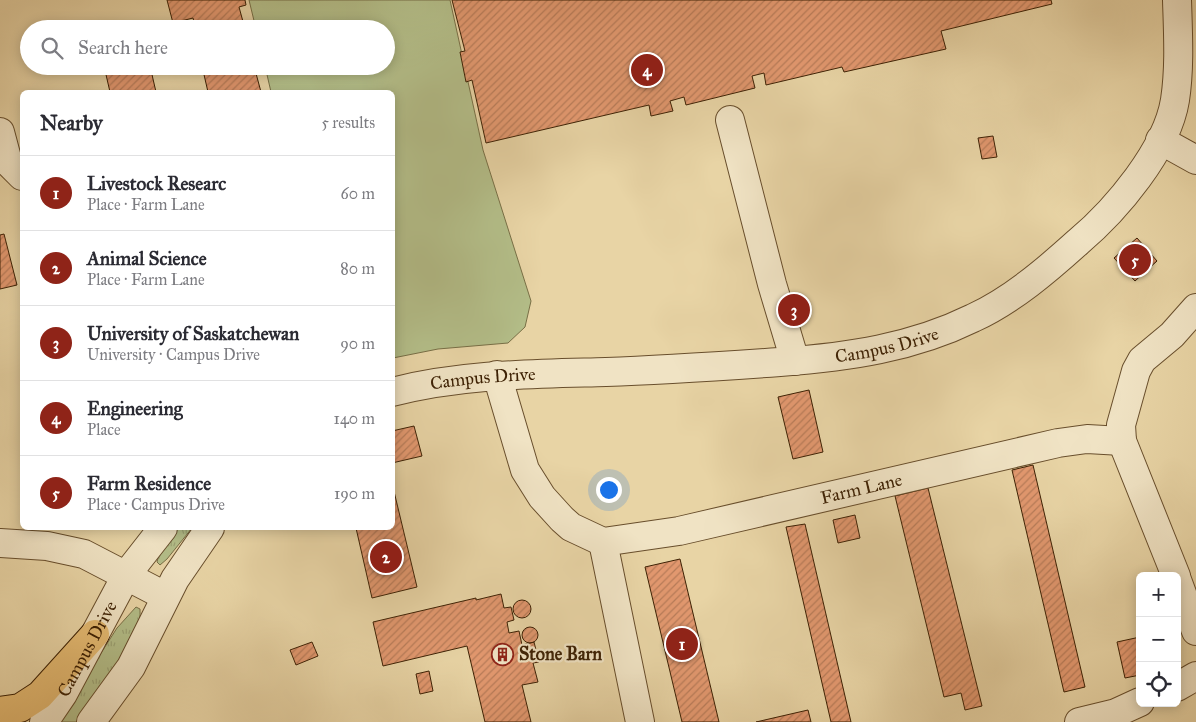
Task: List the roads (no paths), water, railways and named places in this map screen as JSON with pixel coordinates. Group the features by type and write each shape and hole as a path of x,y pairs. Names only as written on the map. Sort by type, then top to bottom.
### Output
{"main road":[{"path":"0,711 20,708 40,696 95,634"}],"street":[{"name":"Campus Drive","path":"395,391 414,386 497,375 647,370 842,357 888,349 946,330 996,306 1087,235 1127,190 1144,168 1160,140 1186,108 1178,43 1177,0"},
{"path":"730,120 772,284 795,361"},
{"path":"0,132 8,162 20,174"},
{"path":"1160,140 1196,160"},
{"path":"1174,572 1122,441 1121,425 1136,371 1142,360 1172,335 1196,308"},
{"path":"497,375 525,470 542,497 562,519 571,527 602,542 640,722"},
{"name":"Farm Lane","path":"602,542 679,531 1058,443 1087,439 1122,441"},
{"name":"Campus Drive","path":"44,722 63,694 127,574 161,530"},
{"path":"91,722 131,667 165,596 188,557 208,530"},
{"path":"0,543 47,546 84,554 127,574 165,596"},
{"path":"1181,591 1196,631"},
{"path":"1181,685 1196,676"},
{"path":"1079,722 1116,713 1136,704"}],"place":[{"name":"Engineering","path":"647,70"},
{"name":"Farm Residence","path":"1135,260"},
{"name":"University of Saskatchewan","path":"794,310"},
{"name":"Animal Science","path":"386,557"},
{"name":"Livestock Researc","path":"682,644"},
{"name":"Stone Barn","path":"503,654"}]}
